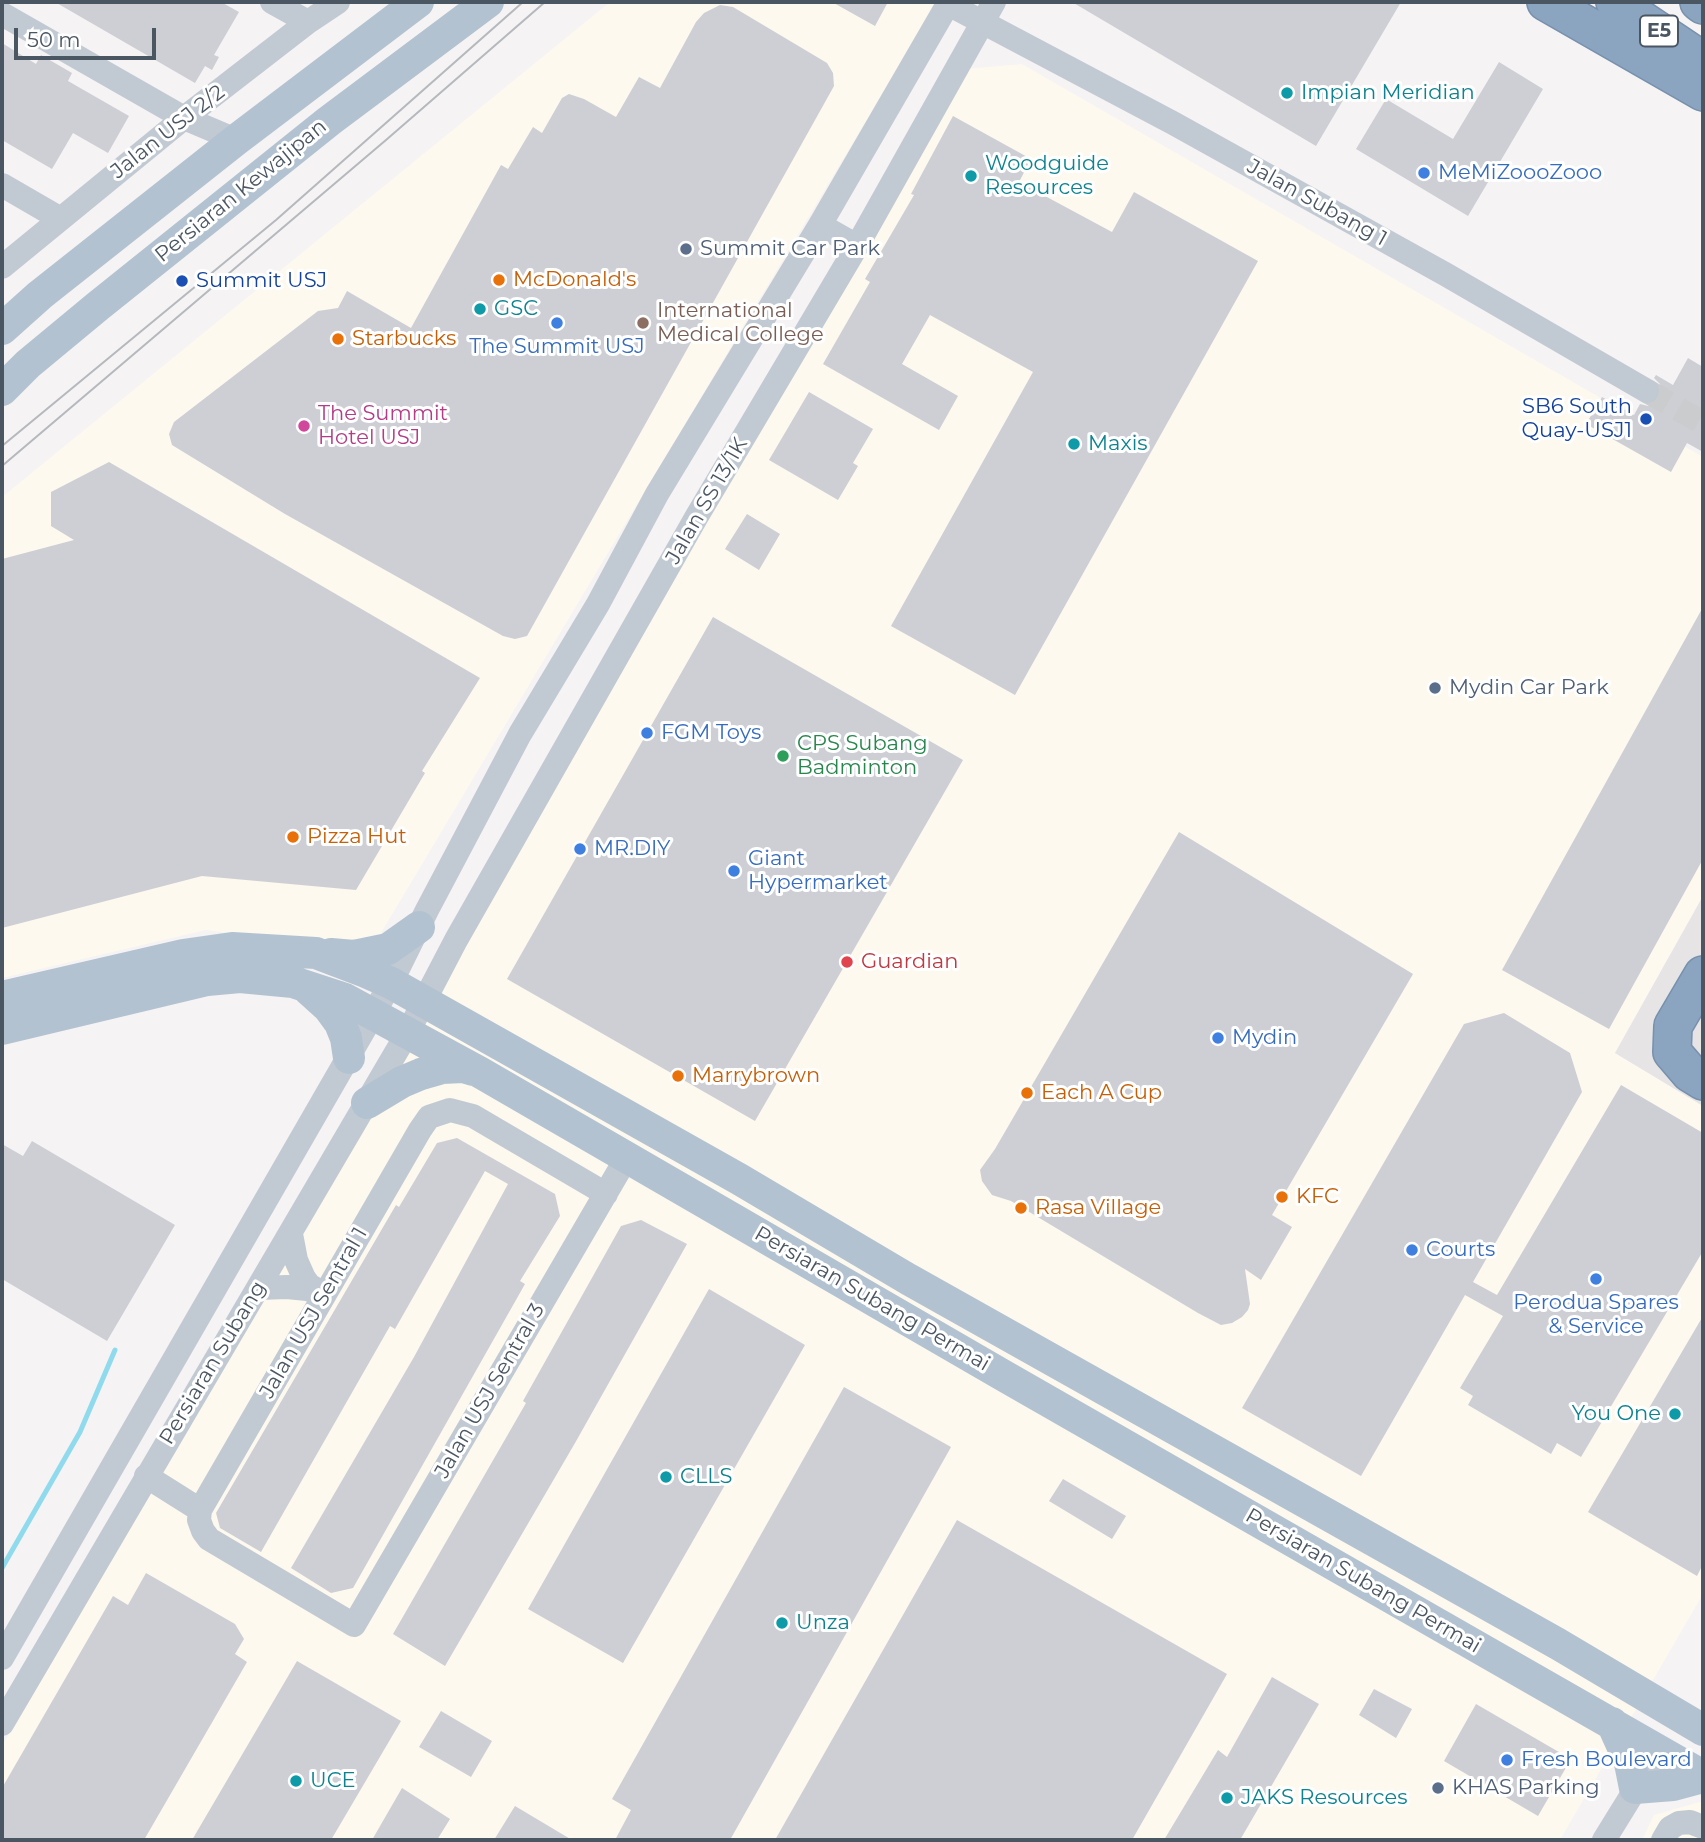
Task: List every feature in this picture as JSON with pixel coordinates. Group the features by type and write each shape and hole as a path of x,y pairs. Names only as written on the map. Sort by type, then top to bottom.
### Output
{"highway":[{"path":"1546,2 1703,92"},
{"name":"E5","path":"1615,2 1703,61"},
{"name":"E5","path":"1699,2 1703,5"},
{"path":"1703,975 1673,1027 1672,1052 1690,1073 1703,1082"}],"main road":[{"name":"Persiaran Kewajipan","path":"2,329 40,295 236,139 418,2"},
{"name":"Persiaran Kewajipan","path":"2,390 28,364 98,306 329,121 488,2"},
{"path":"316,953 354,956 388,949 418,928"},
{"name":"Persiaran Subang Permai","path":"2,998 183,955 232,948 316,953 391,983 1137,1409 1558,1644 1703,1730"},
{"name":"Persiaran Subang Permai","path":"2,1029 207,980 268,978 327,992 374,1013 481,1073 1703,1776"},
{"path":"300,984 317,996 340,1023 349,1058"},
{"path":"366,1102 402,1082 442,1068 463,1067 481,1073"},
{"path":"1639,1693 1659,1751 1679,1738 1703,1730"},
{"path":"1612,1723 1630,1763 1635,1788 1673,1784 1703,1776"}],"street":[{"path":"272,2 308,22"},
{"name":"Jalan USJ 2/2","path":"2,267 184,118 338,2"},
{"name":"Jalan Subang 1","path":"820,225 948,4 988,13 1173,123 1445,274 1647,391"},
{"name":"Jalan SS 13/1K","path":"424,1002 456,940 697,516 857,246 988,13"},
{"path":"2,14 184,118 236,139"},
{"path":"2,185 59,218"},
{"path":"391,983 520,734 598,604 657,494 820,225 857,246"},
{"name":"Persiaran Subang","path":"2,1658 391,983"},
{"name":"Persiaran Subang","path":"2,1724 291,1234 424,1002"},
{"name":"Jalan USJ Sentral 1","path":"200,1510 429,1117 439,1112 462,1112 473,1116 606,1194"},
{"name":"Jalan USJ Sentral 3","path":"200,1510 199,1520 209,1539 354,1625 627,1157"},
{"path":"291,1234 296,1259 304,1278 309,1285 324,1294"},
{"path":"259,1288 299,1288 324,1294"},
{"path":"146,1476 200,1510"},
{"path":"1604,1840 1659,1751"},
{"path":"1663,1840 1670,1828 1679,1823 1690,1822 1703,1826"}],"shaded area":[{"path":"610,2 937,2 369,953 206,930 2,978 2,497"},
{"path":"1022,64 1703,457 1703,896 1615,1053 1703,1106 1703,1594 1560,1840 2,1840 2,1746 965,69"},
{"path":"1703,896 1703,1106 1615,1053"},
{"path":"1703,1801 1703,1840 1642,1840 1654,1815"}],"building":[{"path":"55,2 221,2 239,12 214,55 219,57 212,70 205,66 195,83"},
{"path":"832,2 888,2 875,26"},
{"name":"Impian Meridian","path":"1072,2 1401,2 1316,146"},
{"name":"The Summit USJ","path":"720,5 733,7 827,63 833,73 834,86 527,636 515,639 503,636 285,514 172,445 169,434 174,422 318,311 338,308 347,291 411,328 501,165 508,169 533,127 542,133 562,98 569,94 584,99 616,117 639,77 660,88 696,22 704,13"},
{"path":"2,43 36,64 41,55 72,73 68,81 129,116 108,153 73,133 52,169 2,140"},
{"path":"1499,62 1543,89 1468,216 1356,149 1386,99 1453,139"},
{"name":"Maxis","path":"953,116 1031,159 1019,182 1112,232 1134,192 1258,261 1015,695 891,626 1033,372 930,315 902,364 958,396 939,430 823,364 870,282 865,279 914,195 911,194"},
{"name":"SB6 South Quay-USJ1","path":"1688,358 1703,367 1703,452 1687,443 1671,472 1586,424 1602,397 1634,415 1640,404 1648,406 1655,403 1662,392 1660,384 1654,378 1656,375 1673,385"},
{"path":"809,392 873,429 853,463 858,466 838,500 769,460"},
{"path":"109,462 480,678 422,771 425,773 356,890 202,876 2,928 2,559 74,540 51,526 51,492"},
{"path":"747,514 780,534 759,570 725,549"},
{"path":"1703,607 1703,859 1609,1029 1502,970"},
{"name":"Giant Hypermarket","path":"713,617 963,760 755,1121 507,979"},
{"name":"Mydin","path":"1179,832 1413,974 1272,1215 1292,1227 1261,1280 1245,1269 1250,1304 1248,1310 1232,1323 1221,1325 1011,1201 992,1195 982,1181 980,1170 995,1149"},
{"path":"1504,1013 1570,1053 1582,1092 1473,1282 1497,1295 1621,1085 1703,1133 1703,1251 1581,1457 1557,1443 1551,1454 1468,1405 1473,1396 1460,1388 1503,1316 1465,1295 1361,1476 1242,1408 1464,1024"},
{"path":"457,1138 555,1194 560,1216 520,1281 525,1284 353,1588 331,1593 291,1568 414,1357 508,1184 485,1171 395,1329 390,1326 261,1552 220,1528 216,1513 396,1205 399,1207 437,1143"},
{"path":"32,1141 175,1225 107,1341 2,1279 2,1144 23,1156"},
{"path":"641,1220 687,1244 445,1666 393,1634 526,1403 523,1401 621,1226"},
{"name":"CLLS","path":"709,1289 805,1345 623,1663 528,1609"},
{"name":"You One","path":"1703,1316 1703,1564 1697,1576 1588,1512"},
{"name":"Unza","path":"844,1387 951,1447 730,1840 615,1840 631,1810 612,1799"},
{"path":"1063,1479 1126,1516 1112,1539 1049,1501"},
{"path":"957,1520 1227,1674 1132,1840 775,1840"},
{"path":"146,1573 235,1624 244,1639 235,1654 247,1662 144,1840 2,1840 2,1788 113,1596 128,1605"},
{"name":"UCE","path":"297,1661 401,1721 331,1840 192,1840"},
{"name":"JAKS Resources","path":"1272,1677 1319,1704 1240,1840 1164,1840 1218,1750 1227,1757"},
{"path":"1374,1689 1412,1709 1396,1738 1359,1715"},
{"name":"Fresh Boulevard","path":"1476,1704 1571,1759 1538,1816 1444,1761"},
{"path":"441,1711 492,1741 471,1777 419,1747"},
{"path":"402,1788 450,1819 437,1840 372,1840"},
{"path":"515,1806 572,1840 494,1840"}],"waterway":[{"path":"2,1568 80,1432 115,1350"}],"tunnel":[{"path":"1647,391 1703,423"}],"tram line":[{"path":"2,446 276,220 523,2"},
{"path":"2,466 545,2"}],"place":[{"name":"Impian Meridian","path":"1287,93"},
{"name":"MeMiZoooZooo","path":"1424,173"},
{"name":"Woodguide Resources","path":"971,176"},
{"name":"Summit Car Park","path":"686,249"},
{"name":"McDonald's","path":"499,280"},
{"name":"Summit USJ","path":"182,281"},
{"name":"GSC","path":"480,309"},
{"name":"The Summit USJ","path":"557,323"},
{"name":"International Medical College","path":"643,323"},
{"name":"Starbucks","path":"338,339"},
{"name":"SB6 South Quay-USJ1","path":"1646,419"},
{"name":"The Summit Hotel USJ","path":"304,426"},
{"name":"Maxis","path":"1074,444"},
{"name":"Mydin Car Park","path":"1435,688"},
{"name":"FGM Toys","path":"647,733"},
{"name":"CPS Subang Badminton","path":"783,756"},
{"name":"Pizza Hut","path":"293,837"},
{"name":"MR.DIY","path":"580,849"},
{"name":"Giant Hypermarket","path":"734,871"},
{"name":"Guardian","path":"847,962"},
{"name":"Mydin","path":"1218,1038"},
{"name":"Marrybrown","path":"678,1076"},
{"name":"Each A Cup","path":"1027,1093"},
{"name":"KFC","path":"1282,1197"},
{"name":"Rasa Village","path":"1021,1208"},
{"name":"Courts","path":"1412,1250"},
{"name":"Perodua Spares & Service","path":"1596,1279"},
{"name":"You One","path":"1675,1414"},
{"name":"CLLS","path":"666,1477"},
{"name":"Unza","path":"782,1623"},
{"name":"Fresh Boulevard","path":"1507,1760"},
{"name":"UCE","path":"296,1781"},
{"name":"KHAS Parking","path":"1438,1788"},
{"name":"JAKS Resources","path":"1227,1798"}]}
